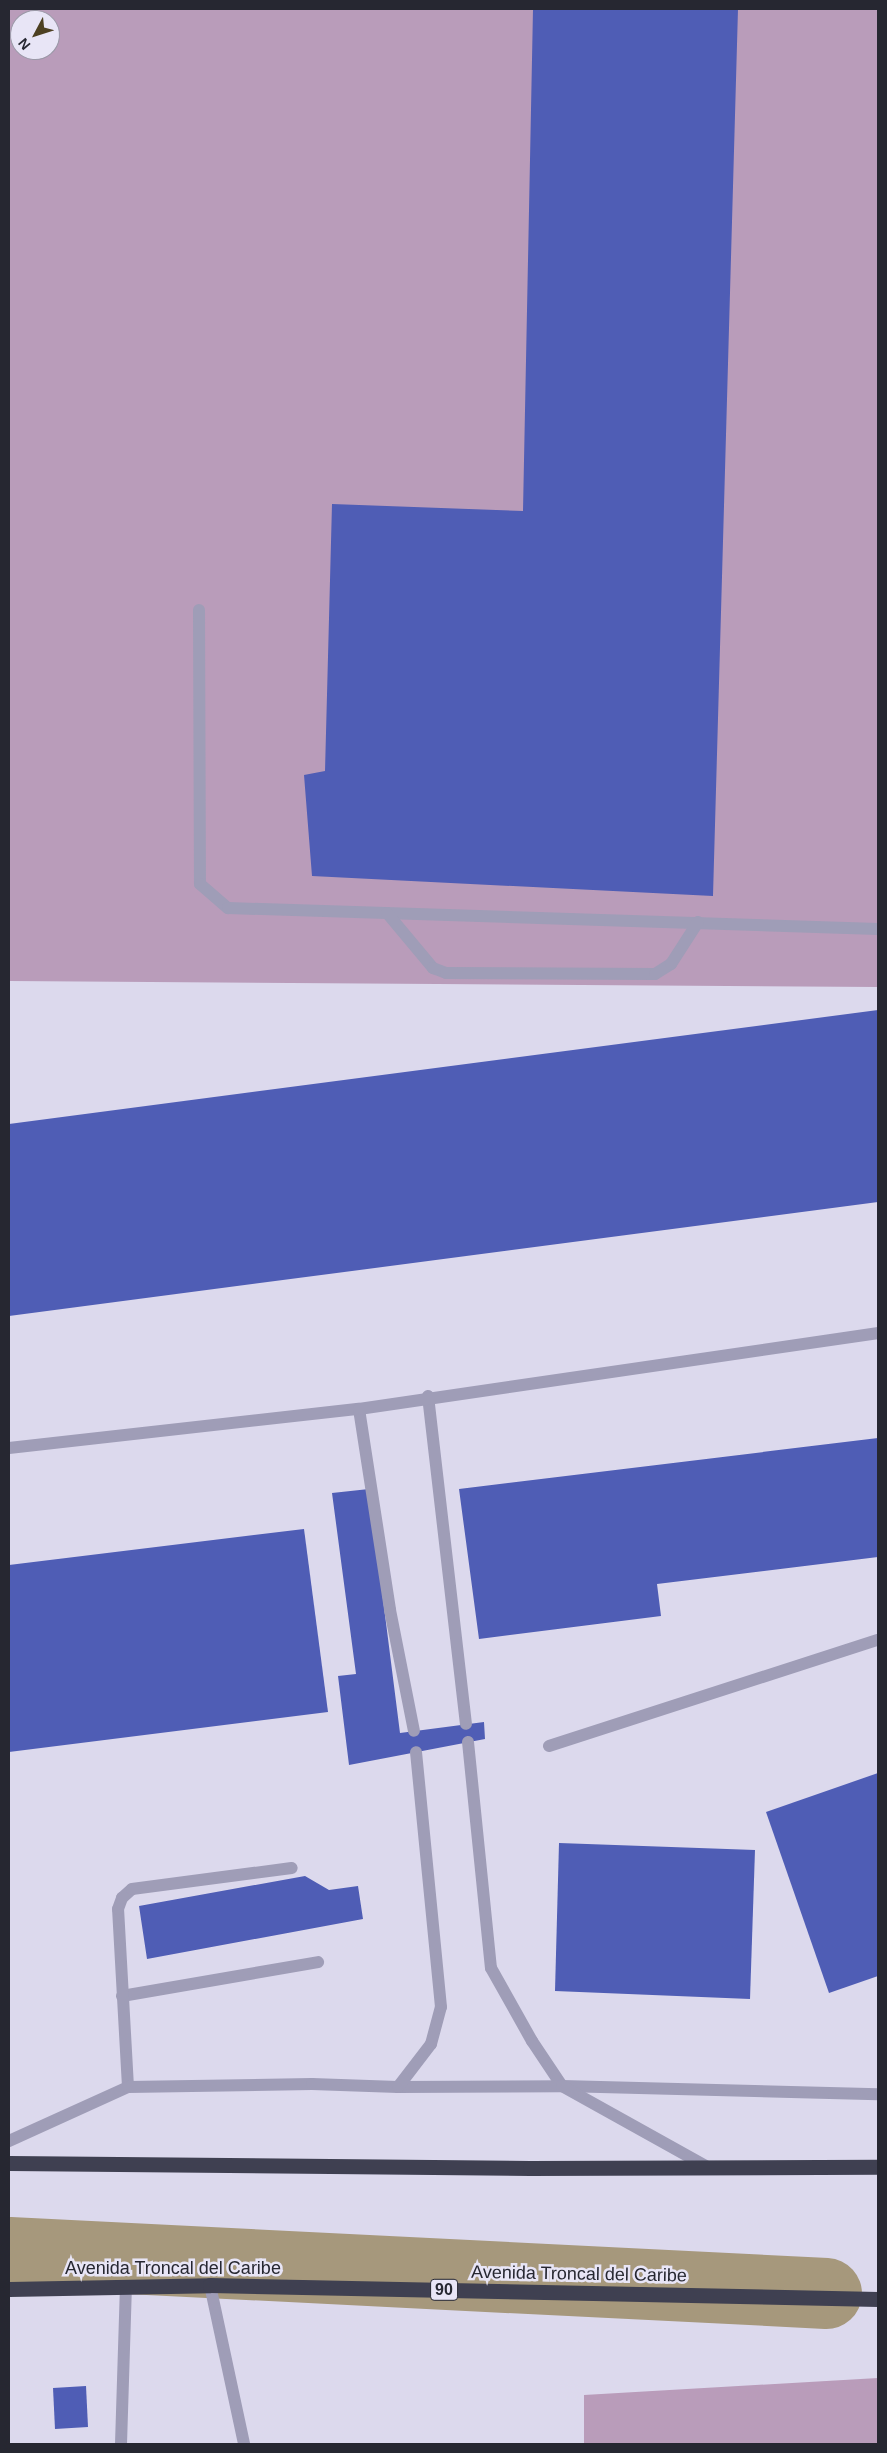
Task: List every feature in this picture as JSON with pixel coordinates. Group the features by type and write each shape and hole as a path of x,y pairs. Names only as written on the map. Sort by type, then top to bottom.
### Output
{"highway":[{"path":"9,2162 530,2168 878,2167"},
{"name":"Avenida Troncal del Caribe","path":"9,2289 210,2285 878,2299"}],"street":[{"path":"199,610 200,884 228,908 878,929"},
{"path":"387,913 434,968 446,973 655,974 671,964 698,922"},
{"path":"9,1448 359,1409 428,1396 878,1333"},
{"path":"428,1396 466,1724"},
{"path":"359,1409 390,1610 414,1731"},
{"path":"549,1746 878,1640"},
{"path":"468,1742 491,1968 532,2041 562,2086 706,2166"},
{"path":"398,2087 430,2044 441,2007 416,1752"},
{"path":"128,2087 118,1909 122,1898 132,1889 292,1868"},
{"path":"122,1996 318,1962"},
{"path":"9,2141 128,2087 312,2084 398,2087 562,2086 878,2094"},
{"path":"210,2285 244,2444"},
{"path":"121,2444 126,2286"}],"shaded area":[{"path":"9,9 878,9 878,987 9,981"},
{"path":"878,2378 878,2444 584,2444 584,2395"}],"building":[{"path":"533,9 738,9 713,896 312,876 304,775 325,771 332,504 523,511"},
{"path":"878,1010 878,1202 9,1316 9,1124"},
{"path":"878,1438 878,1557 657,1584 661,1616 479,1639 459,1489"},
{"path":"369,1489 400,1733 484,1722 485,1739 349,1765 338,1676 356,1674 332,1493"},
{"path":"304,1529 328,1712 9,1752 9,1565"},
{"path":"878,1773 878,1976 829,1993 766,1812"},
{"path":"559,1843 755,1850 750,1999 555,1991"},
{"path":"305,1876 329,1890 358,1886 363,1919 147,1959 139,1906"},
{"path":"86,2386 88,2427 55,2429 53,2388"}],"waterway":[{"path":"9,2252 826,2293"}]}
